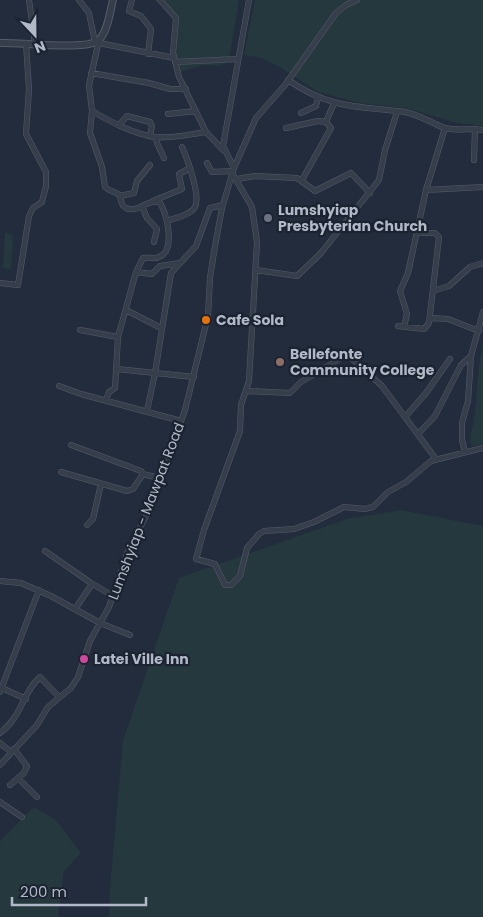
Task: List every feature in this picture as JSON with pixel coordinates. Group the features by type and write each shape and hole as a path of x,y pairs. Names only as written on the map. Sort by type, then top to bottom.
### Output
{"street":[{"path":"29,0 35,43"},
{"path":"79,0 89,13 96,39 89,84 92,112 90,132 102,167 105,187 120,196 125,208 131,210 182,189 179,174 190,168"},
{"path":"96,39 108,20 113,0"},
{"path":"132,0 128,10 141,16 151,29 148,54"},
{"path":"160,0 176,18 174,60 206,132 224,150 254,214 258,242 250,372 241,405 240,431 196,556 198,560 215,564 225,585 231,585 240,576 247,548 259,534 270,530 289,531 305,526 344,507 365,509 373,507 388,492 406,482 427,463 436,459 483,448"},
{"path":"224,150 226,120 249,0"},
{"name":"Lumshyiap - Mawpat Road","path":"0,765 36,725 48,707 76,681 90,641 113,596 128,551 149,510 181,421 194,378 208,316 210,278 223,205 233,171 256,118 288,80 336,13 346,5 357,0"},
{"path":"0,43 76,46 96,39 174,60 238,59"},
{"path":"0,283 18,284 29,216 33,208 42,202 46,186 46,172 26,134 29,89 26,43"},
{"path":"92,73 170,89 186,89"},
{"path":"288,80 318,98 334,103 358,108 417,115 445,128 483,130"},
{"path":"301,113 316,106 318,98"},
{"path":"326,122 334,103"},
{"path":"168,114 196,111"},
{"path":"92,112 119,125 153,136 206,132"},
{"path":"256,270 297,276 321,253 370,193 381,176 385,150 397,112"},
{"path":"119,125 126,116 150,122 153,136 164,158"},
{"path":"286,128 318,121 326,122 330,125 331,130 302,180"},
{"path":"418,234 435,233 439,237 430,318 426,329 401,327 408,314 400,291 408,273 418,234 426,190 445,128"},
{"path":"474,160 475,129"},
{"path":"167,221 195,207 196,196 190,168 182,147"},
{"path":"207,163 212,172 233,171"},
{"path":"120,196 134,192 137,181 150,165"},
{"path":"237,179 255,176 290,177 302,180 315,192 351,173 370,193"},
{"path":"426,190 483,187"},
{"path":"106,400 109,392 115,388 118,369 118,337 136,272 143,258 158,258 163,254 169,240 167,221 162,206 157,201 153,201"},
{"path":"147,411 171,273 199,239 210,208 223,205"},
{"path":"142,206 147,218 156,229 154,242"},
{"path":"136,272 152,274 160,266 181,262"},
{"path":"432,291 449,286 470,267 483,263"},
{"path":"126,310 161,328"},
{"path":"465,452 461,434 468,400 471,356 483,312"},
{"path":"430,318 448,319 479,331"},
{"path":"80,330 118,337"},
{"path":"246,391 290,393 301,382 343,357 350,356 372,374 436,459"},
{"path":"418,434 435,416 461,365 471,356"},
{"path":"405,417 426,393 450,359"},
{"path":"118,369 194,378"},
{"path":"59,386 181,421"},
{"path":"71,445 141,471 144,474 159,478"},
{"path":"61,472 129,490 136,486 144,474"},
{"path":"87,525 94,517 101,484"},
{"path":"45,551 92,584 113,596"},
{"path":"0,580 8,583 18,582 39,590 100,623 130,635"},
{"path":"75,609 92,584"},
{"path":"26,699 1,690 39,590"},
{"path":"0,733 16,717 28,692 41,677 59,697"},
{"path":"0,744 12,751 27,765 26,770 10,785"},
{"path":"18,778 37,797"},
{"path":"0,802 22,817"}],"green space":[{"path":"154,0 239,0 229,61 219,66 204,65 176,73 176,32 170,14"},
{"path":"255,0 483,0 483,126 457,123 406,108 359,103 318,92 262,58 244,55"},
{"path":"5,232 13,236 11,269 3,268"},
{"path":"483,345 483,444 476,446 471,445 471,436"},
{"path":"401,510 483,526 483,917 109,917 123,740 179,578 347,519"},
{"path":"34,807 56,820 81,853 64,871 58,917 0,917 0,841"}],"place":[{"name":"Lumshyiap Presbyterian Church","path":"268,218"},
{"name":"Cafe Sola","path":"206,320"},
{"name":"Bellefonte Community College","path":"280,362"},
{"name":"Latei Ville Inn","path":"84,659"}]}
